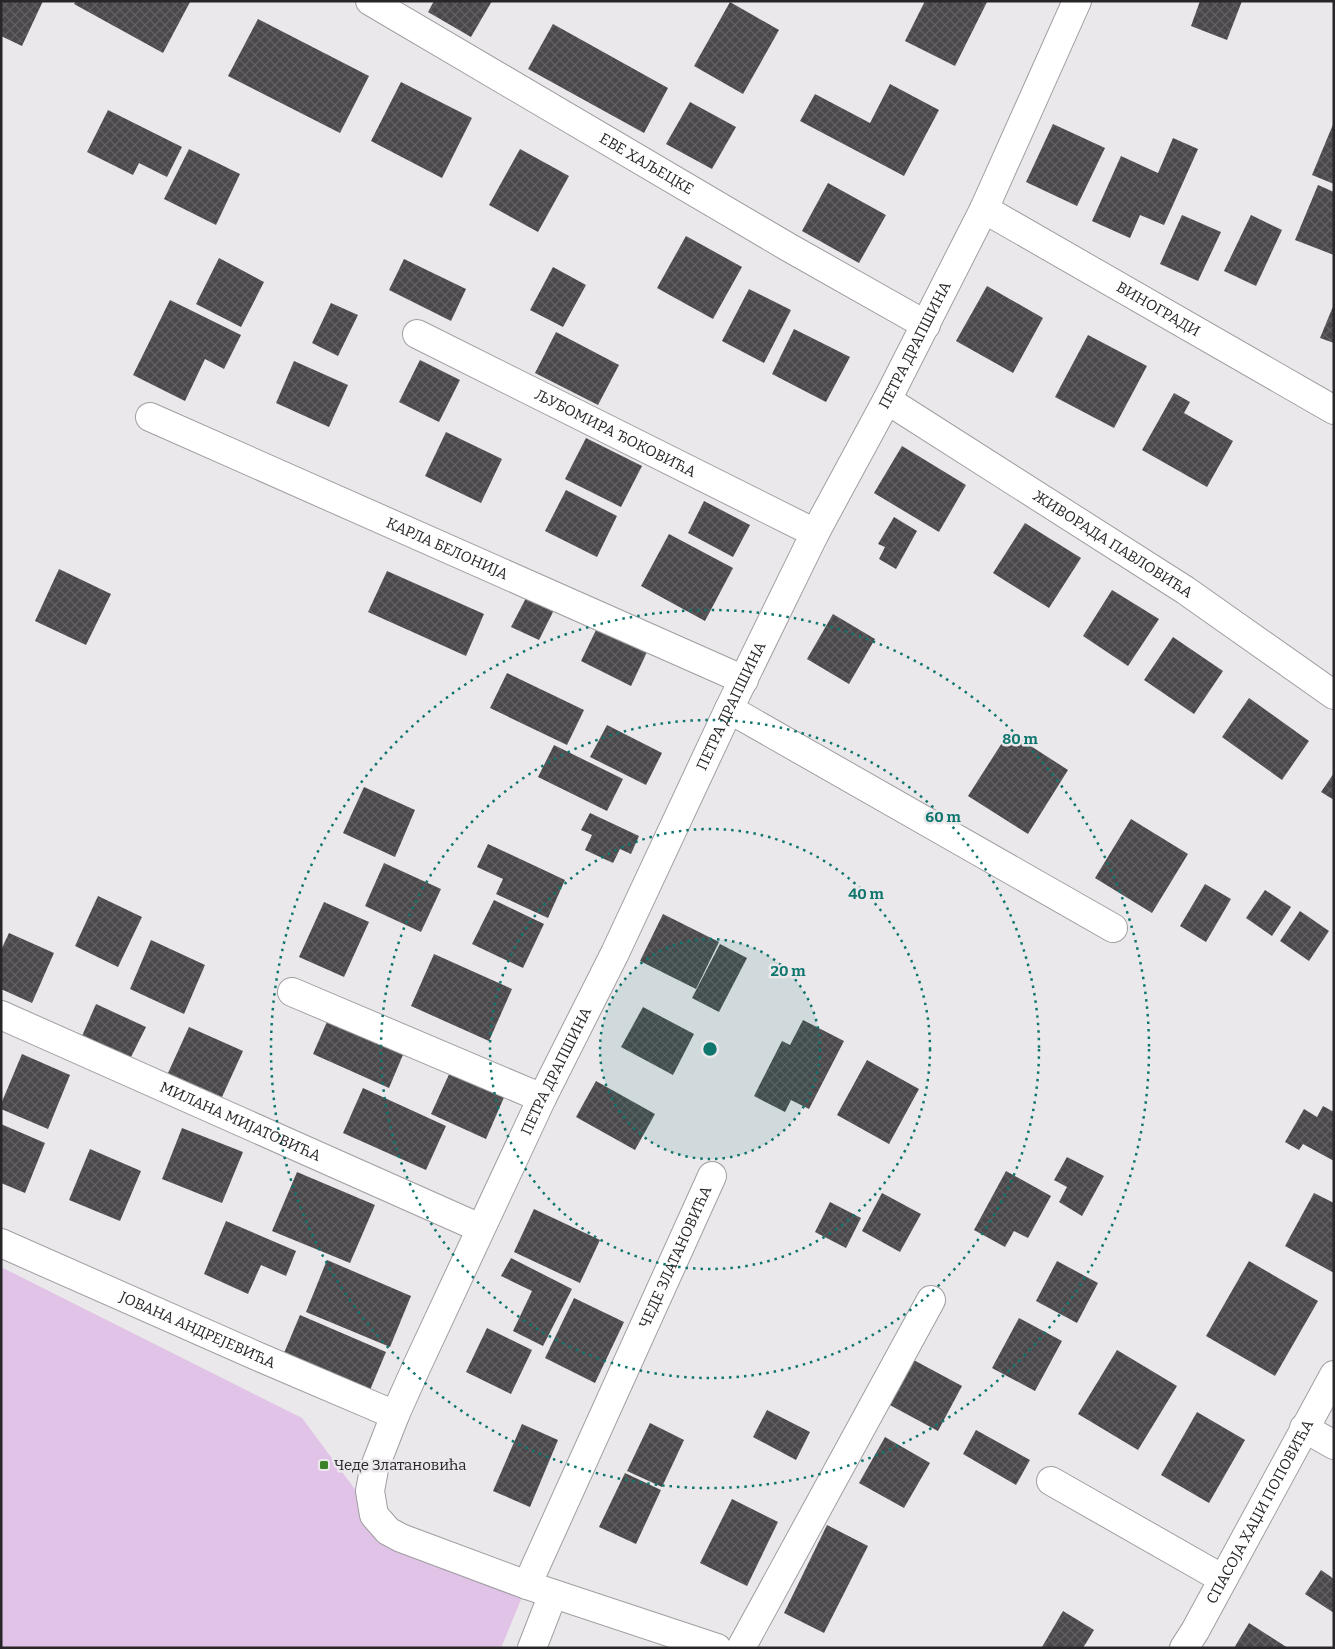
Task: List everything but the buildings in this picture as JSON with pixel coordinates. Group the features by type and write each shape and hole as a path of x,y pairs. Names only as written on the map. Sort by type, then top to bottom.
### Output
{"street":[{"name":"ЕВЕ ХАЉЕЦКЕ","path":"370,1 788,247 926,325"},
{"name":"ПЕТРА ДРАПШИНА","path":"395,1415 480,1228 542,1098 615,953 729,709 815,533 887,400 984,209 1077,1"},
{"name":"ВИНОГРАДИ","path":"984,209 1334,410"},
{"name":"ЉУБОМИРА ЂОКОВИЋА","path":"416,334 815,533"},
{"name":"ЖИВОРАДА ПАВЛОВИЋА","path":"887,400 1186,590 1334,696"},
{"name":"КАРЛА БЕЛОНИЈА","path":"150,417 744,680"},
{"path":"729,709 1113,928"},
{"path":"292,992 542,1098"},
{"name":"МИЛАНА МИЈАТОВИЋА","path":"1,1016 480,1228"},
{"name":"ЧЕДЕ ЗЛАТАНОВИЋА","path":"527,1585 712,1176"},
{"name":"ЈОВАНА АНДРЕЈЕВИЋА","path":"1,1243 395,1415"},
{"path":"741,1648 931,1300"},
{"name":"СПАСОЈА ХАЏИ ПОПОВИЋА","path":"1184,1648 1334,1375"},
{"path":"395,1415 374,1469 370,1491 374,1514 388,1531 401,1538 527,1585 717,1648"},
{"path":"1304,1428 1334,1445"},
{"path":"1051,1481 1223,1579"},
{"path":"532,1648 553,1594"}],"shaded area":[{"path":"1,1267 302,1418 374,1515 527,1585 501,1648 1,1648"}],"place":[{"name":"Чеде Златановића","path":"324,1465"}]}
